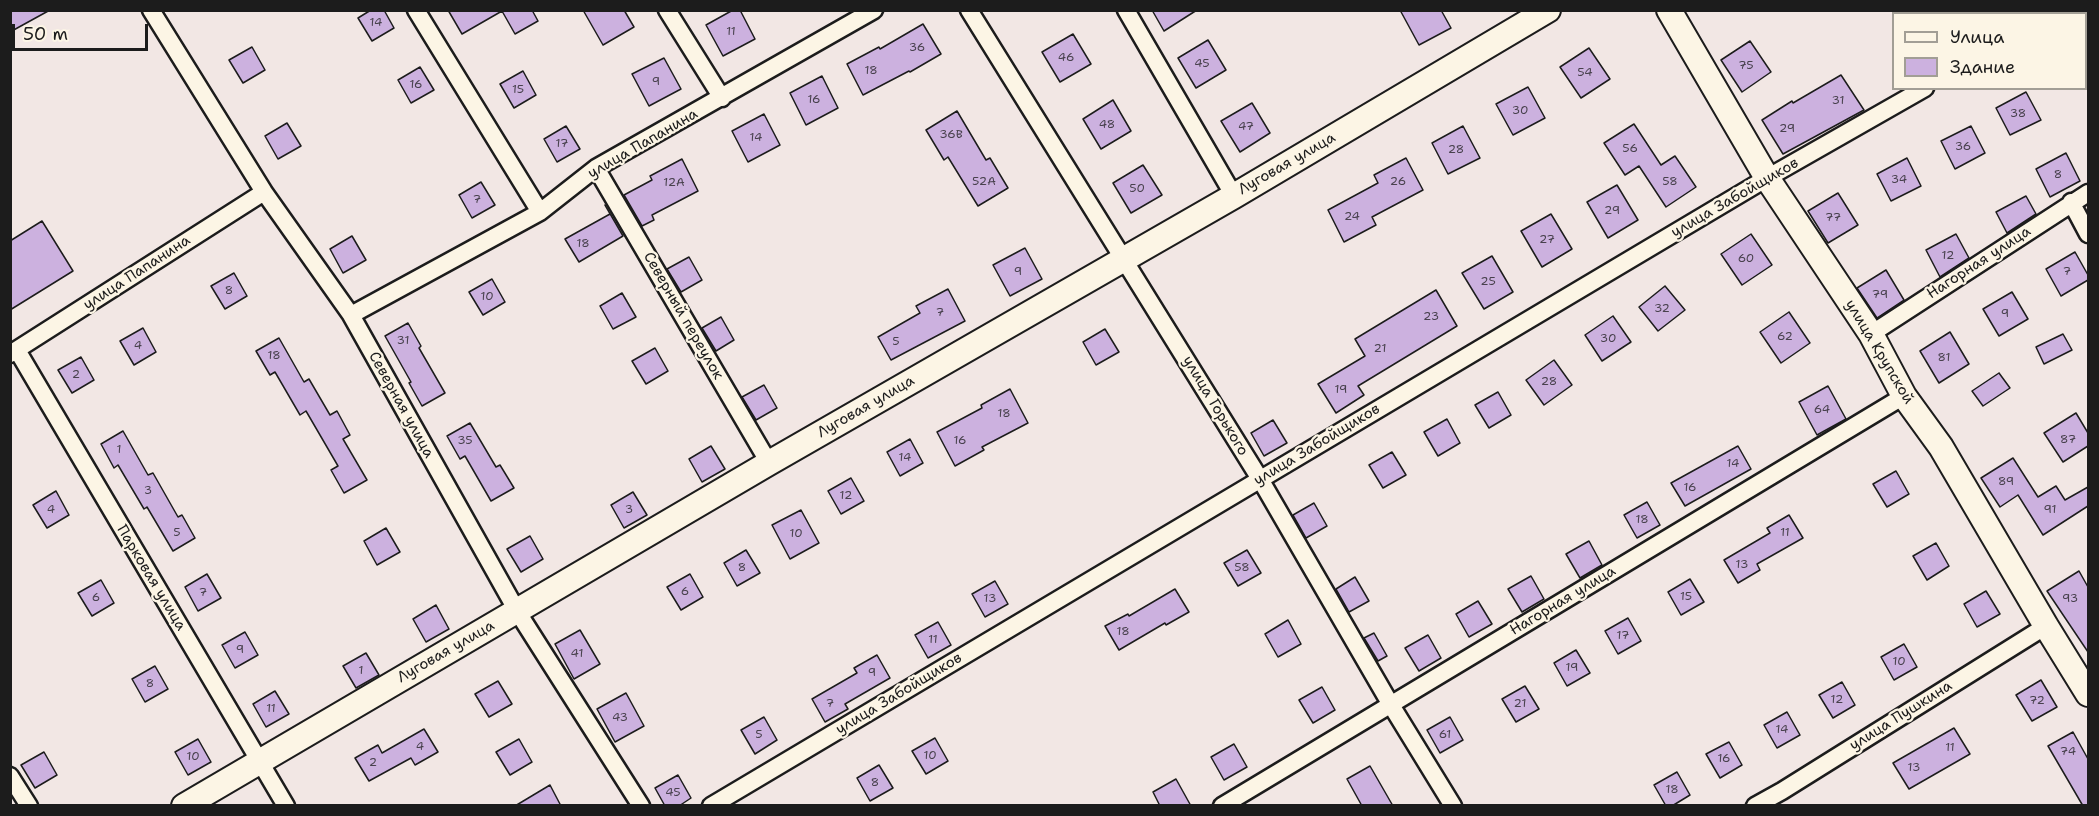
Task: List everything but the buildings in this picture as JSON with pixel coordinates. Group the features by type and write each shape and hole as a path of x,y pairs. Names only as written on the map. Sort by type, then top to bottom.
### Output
{"main road":[{"name":"Луговая улица","path":"184,806 1548,10"},
{"name":"улица Крупской","path":"1669,10 1767,178 1871,334 1904,396 1941,447 2046,626 2087,689"}],"street":[{"name":"Северная улица","path":"151,10 264,192 351,315 517,611 641,806"},
{"path":"416,10 540,213"},
{"path":"667,10 722,98"},
{"name":"улица Папанина","path":"351,315 540,213 597,168 874,10"},
{"name":"улица Горького","path":"969,10 1260,479 1391,705 1453,806"},
{"path":"1126,10 1234,195"},
{"name":"улица Забойщиков","path":"711,806 1767,178 1921,90"},
{"name":"Северный переулок","path":"597,168 769,463"},
{"name":"улица Папанина","path":"14,352 264,192"},
{"name":"Нагорная улица","path":"1871,334 2088,193"},
{"path":"2071,202 2088,234"},
{"name":"Парковая улица","path":"14,352 286,806"},
{"name":"Нагорная улица","path":"1222,806 1904,396"},
{"name":"улица Пушкина","path":"1755,806 1786,798 2046,626"},
{"path":"10,776 29,806"}]}
